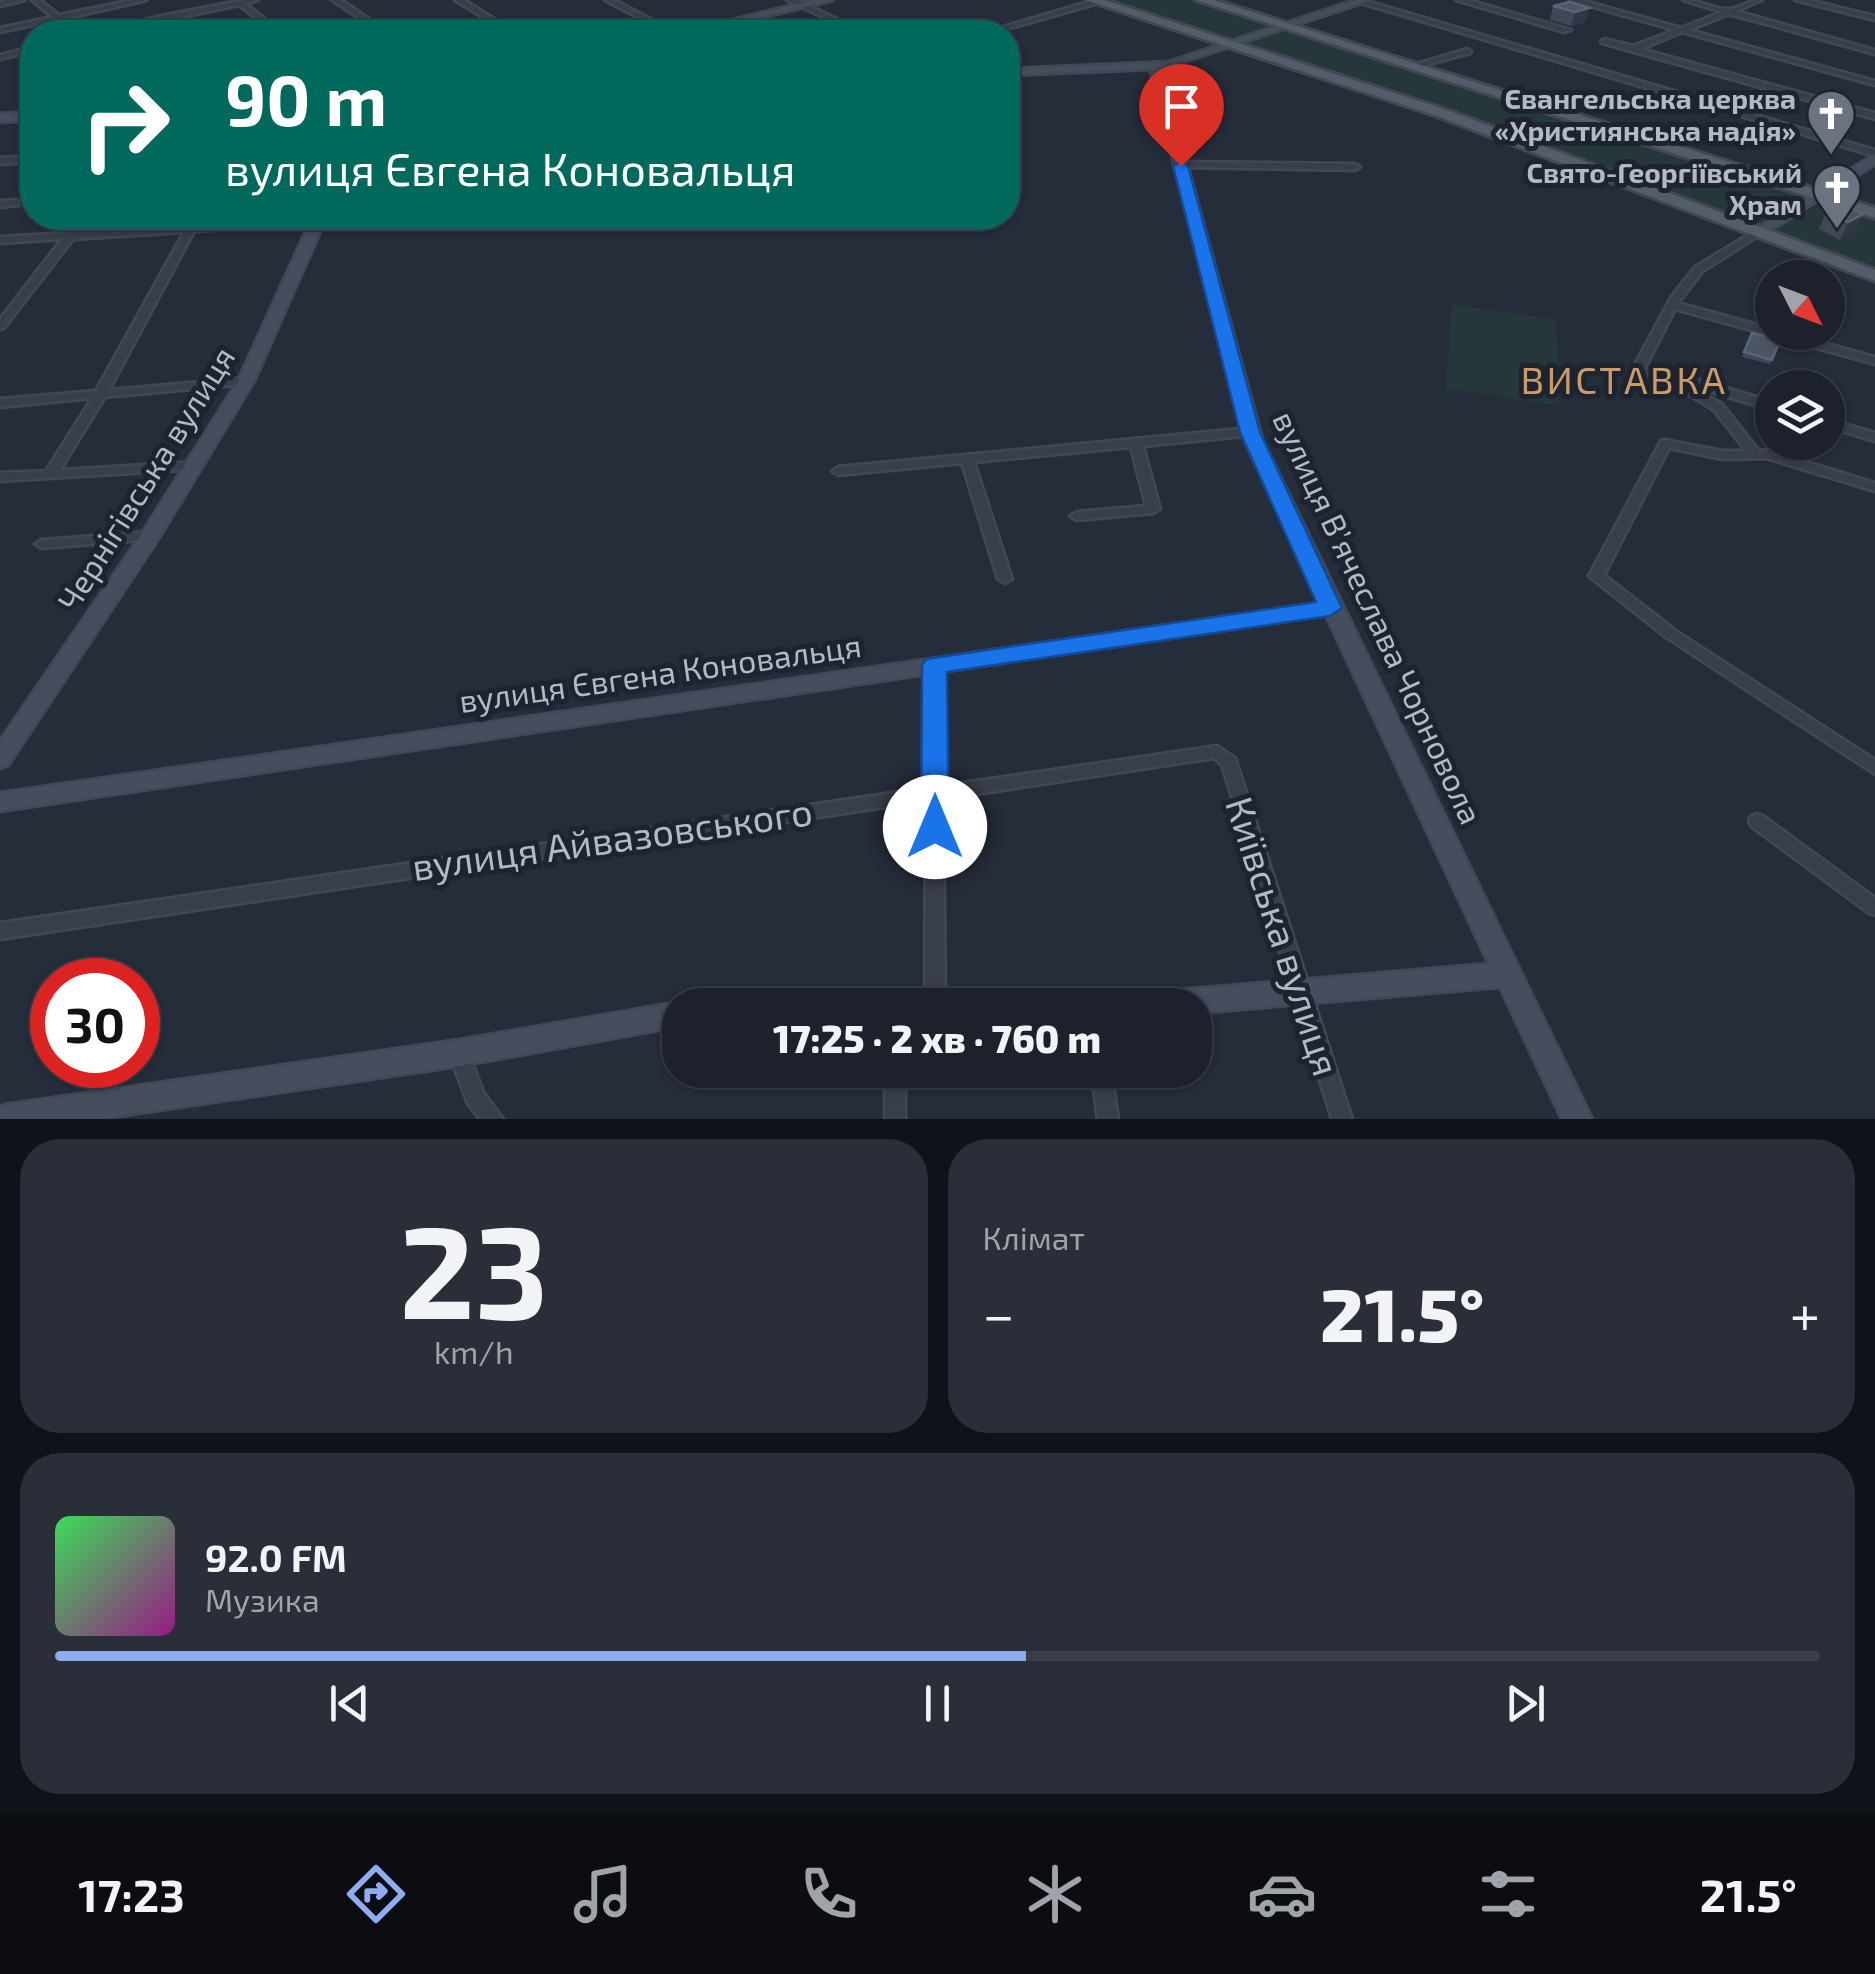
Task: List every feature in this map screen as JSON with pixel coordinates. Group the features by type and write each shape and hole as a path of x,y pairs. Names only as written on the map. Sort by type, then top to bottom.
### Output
{"main road":[{"path":"1202,0 1875,213"},
{"path":"1095,1 1422,106 1875,276"}],"street":[{"path":"0,4 21,0"},
{"path":"36,0 60,20"},
{"path":"48,20 143,0"},
{"path":"152,20 254,0"},
{"path":"336,0 366,20"},
{"path":"459,0 492,20"},
{"path":"609,0 648,20"},
{"path":"791,0 834,20"},
{"path":"742,20 828,0"},
{"path":"1460,0 1567,30"},
{"path":"1573,0 1875,83"},
{"path":"1687,0 1875,52"},
{"path":"1636,48 1758,0"},
{"path":"1799,0 1875,18"},
{"path":"1020,23 1095,1"},
{"path":"1020,72 1117,68 1157,73 1361,1 1875,156"},
{"path":"240,3 262,20"},
{"path":"1605,41 1875,116"},
{"path":"1414,66 1467,51"},
{"name":"вулиця Вʼячеслава Чорновола","path":"1157,73 1250,432 1330,608 1578,1119"},
{"path":"1754,453 1718,407 1675,382 1638,370 1672,305 1704,264 1875,156"},
{"path":"1181,166 1356,166"},
{"path":"0,204 16,203"},
{"path":"0,326 74,230"},
{"path":"0,240 121,230"},
{"path":"50,474 100,395 188,230"},
{"name":"Чернігівська вулиця","path":"0,759 150,536 246,381 313,230"},
{"path":"1672,305 1875,362"},
{"path":"0,403 246,381"},
{"path":"1675,382 1696,382 1755,401"},
{"path":"1845,428 1875,437"},
{"path":"838,471 1250,432"},
{"path":"1077,516 1153,509 1136,442"},
{"path":"1875,487 1754,453 1723,456 1665,444 1596,574 1600,582 1670,634 1875,768"},
{"path":"967,460 1005,580"},
{"path":"0,478 195,466"},
{"path":"42,544 150,536"},
{"name":"вулиця Євгена Коновальця","path":"0,802 1330,608"},
{"path":"934,665 934,988"},
{"name":"вулиця Айвазовського","path":"0,931 935,792 1224,754"},
{"name":"Київська вулиця","path":"1224,754 1342,1119"},
{"path":"1757,821 1875,908"},
{"path":"1212,1000 1510,974"},
{"path":"4,1119 458,1053 662,1017"},
{"path":"458,1053 475,1097 493,1119"},
{"path":"895,1088 895,1119"},
{"path":"1104,1088 1108,1119"}],"shaded area":[{"path":"1099,0 1195,0 1272,25 1231,41"},
{"path":"1277,28 1809,196 1764,223 1751,225 1239,45"},
{"path":"1825,201 1875,215 1875,273 1775,233 1776,227"},
{"path":"1452,304 1556,319 1559,406 1445,388"}],"building":[{"path":"1570,2 1589,8 1575,12 1553,6"},
{"path":"1841,203 1863,214 1848,222 1826,212"},
{"path":"1752,333 1755,350 1776,350 1772,360 1744,352"}],"place":[{"name":"Євангельська церква «Християнська надія»","path":"1831,156"},
{"name":"Свято-Георгіївський Храм","path":"1837,230"}],"district":[{"name":"ВИСТАВКА","path":"1624,379"}],"route":[{"path":"935,827 934,665 1330,608 1250,432 1181,166"}]}
